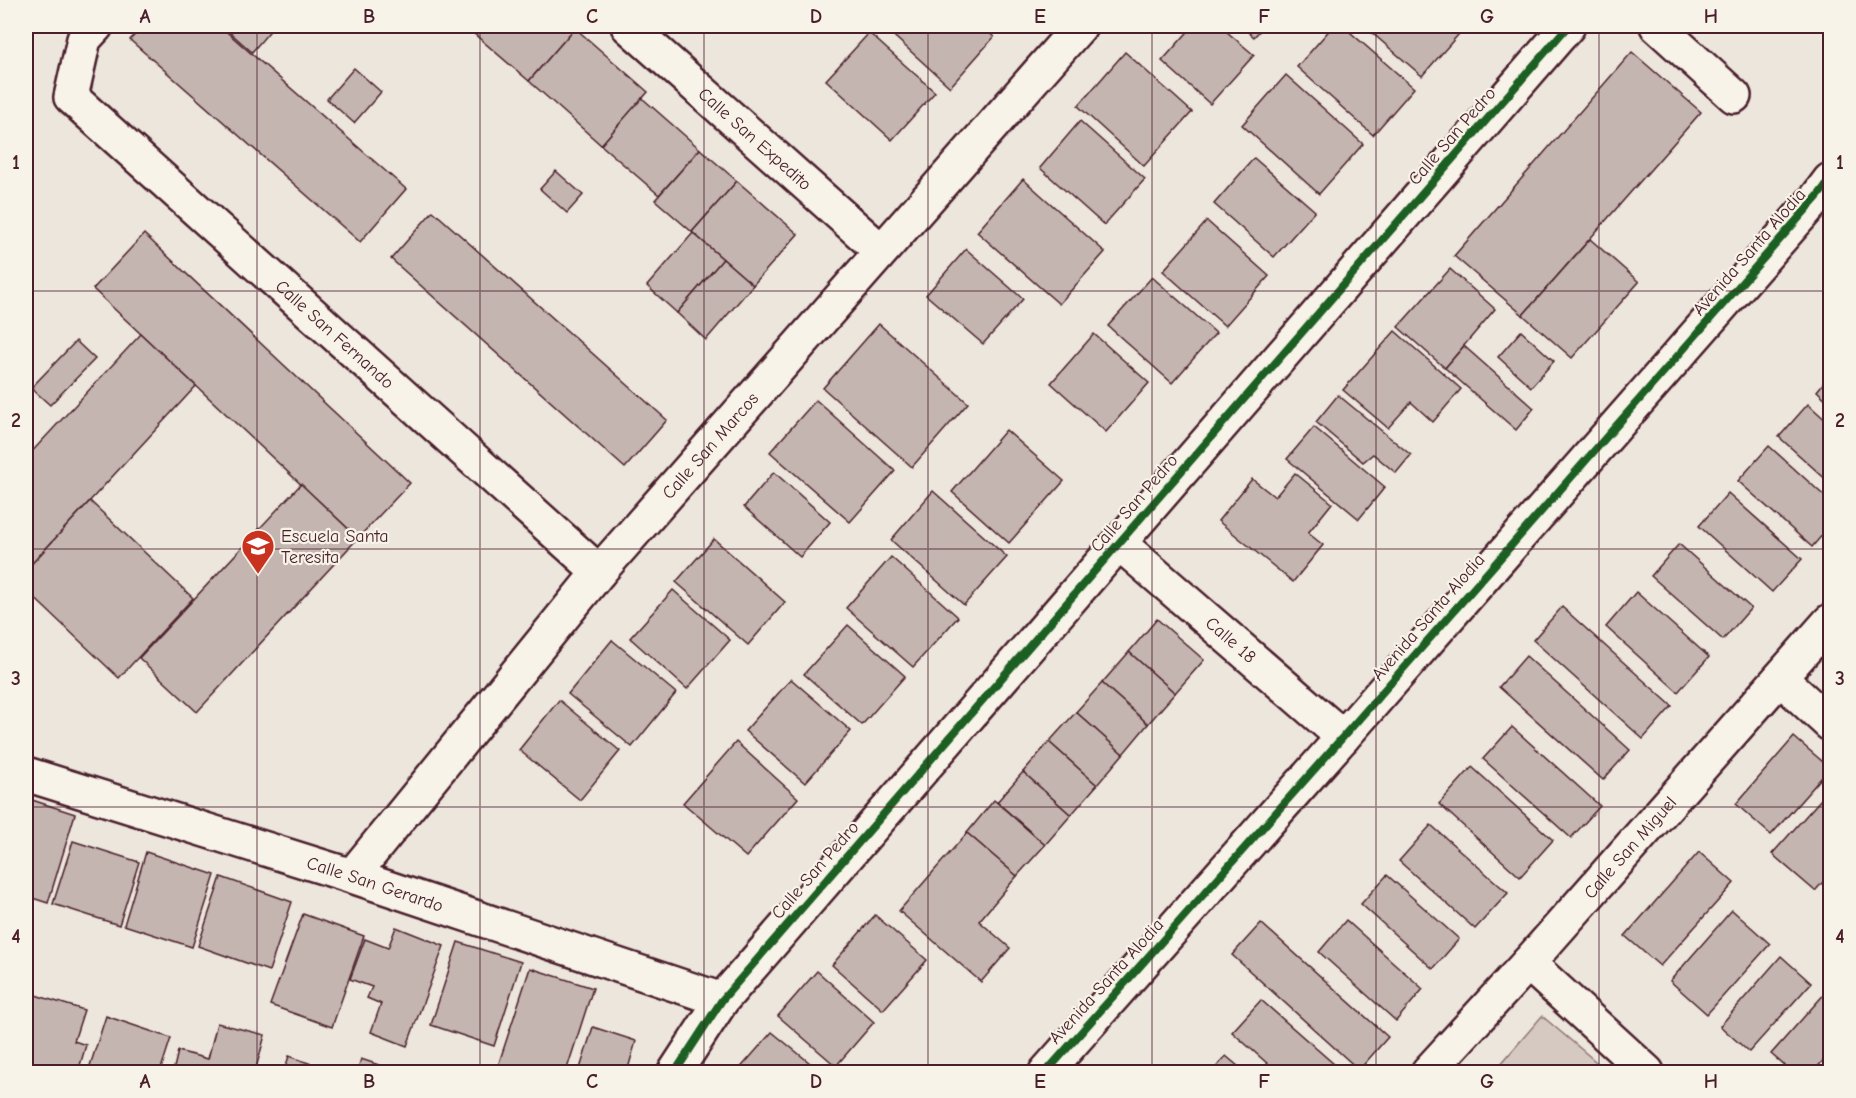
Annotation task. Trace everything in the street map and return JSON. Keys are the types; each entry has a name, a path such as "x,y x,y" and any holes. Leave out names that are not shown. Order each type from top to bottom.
{"street":[{"name":"Calle San Fernando","path":"96,26 84,39 71,97 599,572"},
{"name":"Calle San Expedito","path":"628,26 881,251"},
{"name":"Calle San Marcos","path":"352,876 599,572 1080,26"},
{"name":"Calle San Pedro","path":"675,1072 722,1000 1568,26"},
{"path":"1657,26 1734,96"},
{"name":"Avenida Santa Alodia","path":"1046,1072 1826,194"},
{"name":"Calle 18","path":"1119,543 1343,737"},
{"name":"Calle San Miguel","path":"1428,1072 1528,963 1830,621"},
{"path":"1780,678 1830,724"},
{"name":"Calle San Gerardo","path":"26,774 352,876 722,1000"},
{"path":"1528,963 1647,1072"}],"shaded area":[{"path":"1542,1016 1608,1072 1494,1072"}],"building":[{"path":"143,26 220,26 406,189 360,242 130,40"},
{"path":"228,26 274,26 252,52 225,28"},
{"path":"465,26 573,26 575,28 529,81"},
{"path":"887,26 981,26 994,37 950,87 885,28"},
{"path":"1193,26 1220,26 1254,55 1210,104 1162,61"},
{"path":"1241,26 1264,26 1254,37"},
{"path":"1333,26 1343,26 1414,88 1373,135 1297,67"},
{"path":"1364,26 1463,26 1465,27 1422,76"},
{"path":"575,28 648,92 601,145 529,81"},
{"path":"869,33 935,92 892,140 826,80"},
{"path":"1125,52 1192,112 1144,166 1078,106"},
{"path":"1632,52 1701,112 1523,315 1454,256"},
{"path":"354,68 381,92 354,123 327,99"},
{"path":"1286,75 1363,144 1319,194 1242,125"},
{"path":"642,98 700,149 659,195 601,145"},
{"path":"1080,121 1145,179 1104,225 1040,168"},
{"path":"700,149 737,181 692,232 655,200"},
{"path":"1254,158 1315,211 1274,257 1214,204"},
{"path":"556,171 583,195 567,213 540,189"},
{"path":"1023,179 1105,252 1059,304 977,232"},
{"path":"737,181 798,234 753,285 692,232"},
{"path":"433,211 667,420 625,468 391,259"},
{"path":"1207,221 1269,276 1225,326 1163,271"},
{"path":"693,233 723,259 677,313 647,286"},
{"path":"144,234 410,483 358,538 93,289"},
{"path":"1590,239 1639,282 1572,358 1523,315"},
{"path":"966,249 1023,299 983,344 926,295"},
{"path":"723,259 753,285 706,340 677,313"},
{"path":"1450,269 1495,309 1445,368 1398,327"},
{"path":"1152,277 1216,333 1172,383 1108,326"},
{"path":"879,324 968,403 912,467 823,388"},
{"path":"1395,331 1461,389 1433,422 1411,402 1388,428 1343,390"},
{"path":"1521,331 1554,361 1531,387 1498,357"},
{"path":"141,334 196,386 26,570 26,458"},
{"path":"1094,334 1149,383 1106,432 1051,383"},
{"path":"76,341 95,359 50,405 31,388"},
{"path":"1464,346 1534,408 1516,430 1445,368"},
{"path":"1830,375 1830,403 1817,391"},
{"path":"1338,395 1411,455 1396,473 1373,454 1363,462 1316,422"},
{"path":"816,400 895,471 850,522 770,452"},
{"path":"1808,404 1830,424 1830,483 1779,437"},
{"path":"1314,427 1385,487 1359,519 1287,459"},
{"path":"1006,430 1064,481 1009,543 952,492"},
{"path":"1769,446 1830,501 1830,526 1812,547 1738,481"},
{"path":"774,472 830,522 800,557 744,507"},
{"path":"1295,473 1332,503 1308,533 1323,545 1293,582 1218,521 1252,479 1275,497"},
{"path":"301,484 358,538 197,712 139,658"},
{"path":"933,491 1007,557 964,605 891,540"},
{"path":"1728,493 1802,559 1772,592 1699,526"},
{"path":"90,501 193,598 119,678 26,590 26,570"},
{"path":"714,539 785,602 748,645 676,582"},
{"path":"1679,544 1751,608 1723,640 1651,576"},
{"path":"891,557 958,617 913,667 846,608"},
{"path":"673,590 730,640 687,689 630,638"},
{"path":"1636,592 1709,657 1678,692 1606,627"},
{"path":"1562,607 1672,706 1643,739 1533,640"},
{"path":"1157,619 1204,660 1175,693 1129,652"},
{"path":"848,625 905,676 862,725 804,674"},
{"path":"612,640 676,693 632,747 568,694"},
{"path":"1129,652 1175,693 1148,724 1102,683"},
{"path":"1526,656 1630,750 1603,780 1499,687"},
{"path":"791,679 851,731 805,783 745,731"},
{"path":"1102,683 1148,724 1123,754 1076,712"},
{"path":"559,700 620,751 580,800 519,750"},
{"path":"1076,712 1123,754 1097,785 1049,742"},
{"path":"1512,727 1600,806 1571,838 1483,759"},
{"path":"1794,737 1830,768 1771,835 1736,804"},
{"path":"736,742 798,798 746,857 683,803"},
{"path":"1049,742 1097,785 1071,815 1023,772"},
{"path":"1472,767 1553,840 1520,877 1439,804"},
{"path":"1023,772 1071,815 1045,845 997,802"},
{"path":"1830,789 1830,874 1815,891 1772,854"},
{"path":"26,798 75,814 48,903 26,896"},
{"path":"994,800 1045,845 1017,876 967,833"},
{"path":"1431,825 1508,893 1475,929 1399,861"},
{"path":"967,833 1017,876 979,921 1010,948 981,982 899,911"},
{"path":"73,841 139,862 119,925 53,904"},
{"path":"146,852 215,875 192,947 124,925"},
{"path":"1699,852 1734,883 1660,966 1625,936"},
{"path":"1387,875 1459,939 1433,969 1361,904"},
{"path":"221,877 292,902 269,971 198,946"},
{"path":"1732,910 1770,944 1707,1014 1670,981"},
{"path":"303,914 364,936 332,1027 270,1005"},
{"path":"875,915 927,960 883,1010 832,965"},
{"path":"1346,920 1423,989 1396,1021 1319,952"},
{"path":"1261,923 1388,1037 1359,1070 1232,955"},
{"path":"396,927 444,946 407,1046 371,1032 381,1004 367,998 372,987 350,979 365,939 388,948"},
{"path":"458,942 521,962 494,1046 431,1025"},
{"path":"1781,956 1811,983 1749,1052 1720,1026"},
{"path":"530,968 593,988 566,1072 496,1072"},
{"path":"817,971 874,1022 836,1066 778,1016"},
{"path":"1827,991 1830,993 1830,1053 1813,1072 1792,1072 1771,1054"},
{"path":"32,994 84,1010 74,1041 86,1045 78,1072 26,1072 26,1016"},
{"path":"1261,1000 1343,1072 1277,1072 1232,1032"},
{"path":"106,1016 171,1038 160,1072 88,1072"},
{"path":"217,1023 265,1035 255,1072 173,1072 178,1051 208,1059"},
{"path":"593,1027 636,1041 627,1072 579,1072"},
{"path":"772,1032 821,1072 737,1072"},
{"path":"289,1056 317,1066 315,1072 284,1072"},
{"path":"1226,1056 1245,1072 1212,1072"},
{"path":"361,1059 394,1070 394,1072 357,1072"}],"cycle path":[{"path":"675,1072 722,1000 1568,26"},
{"path":"1046,1072 1343,737 1830,180"}],"place":[{"name":"Escuela Santa Teresita","path":"258,575"}]}
